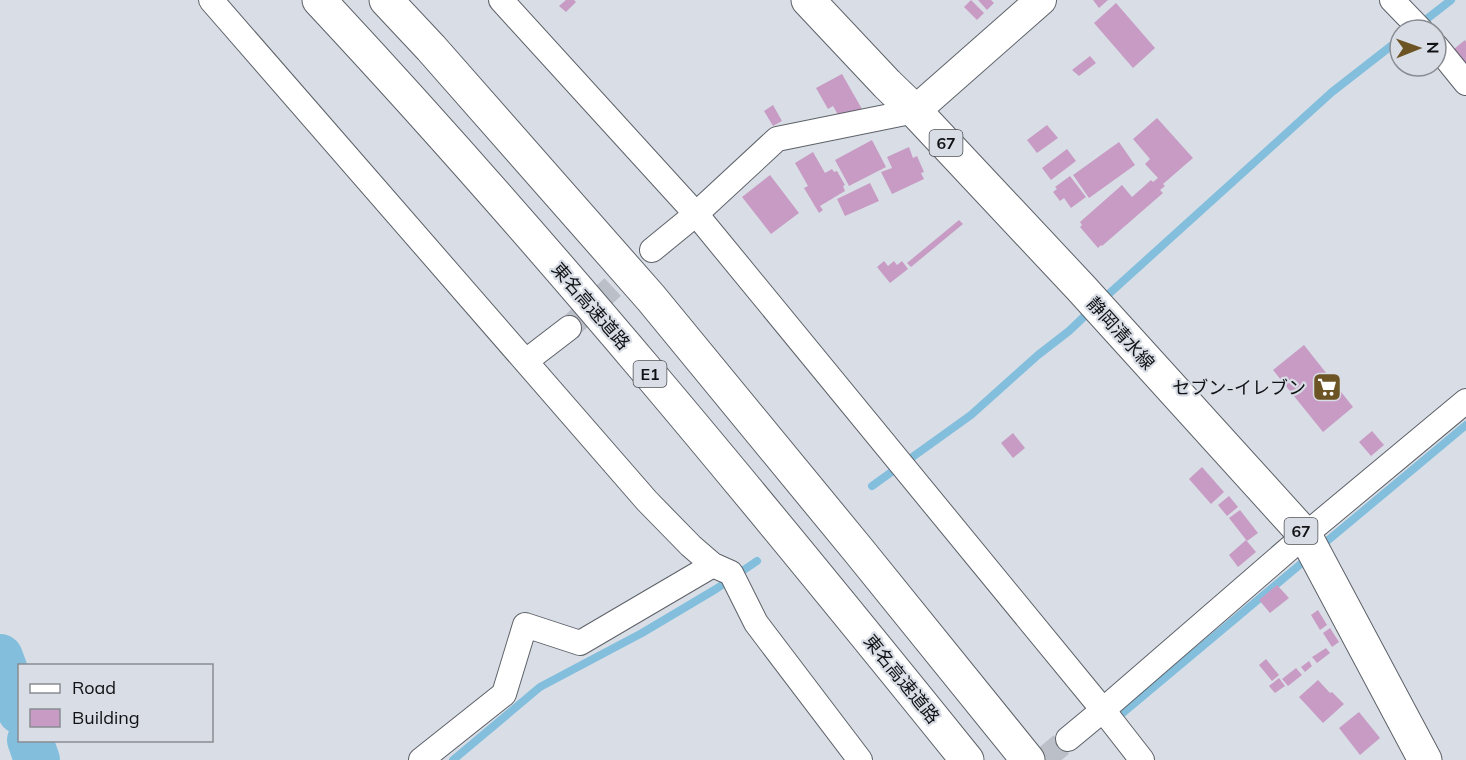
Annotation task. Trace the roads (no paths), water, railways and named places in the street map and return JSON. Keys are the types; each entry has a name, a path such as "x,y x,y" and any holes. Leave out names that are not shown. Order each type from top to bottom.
{"main road":[{"name":"東名高速道路","path":"319,0 394,80 613,330 823,581 967,760"},
{"path":"386,0 651,298 1028,760"},
{"name":"静岡清水線","path":"808,0 1081,288 1305,535 1425,760"}],"street":[{"path":"211,0 647,501 691,546 722,569 756,623 860,760"},
{"path":"501,0 696,214 1142,760"},
{"path":"652,250 696,214 777,139 915,111 1041,0"},
{"path":"1396,3 1410,18"},
{"path":"1448,61 1466,83"},
{"path":"526,361 568,328"},
{"path":"1068,739 1305,535 1466,401"},
{"path":"421,760 504,694 525,625 580,643 722,569"}],"waterway":[{"path":"1428,18 1451,0"},
{"path":"1101,301 1332,92 1388,48"},
{"path":"872,486 971,415 1090,311"},
{"path":"1320,547 1466,425"},
{"path":"1118,717 1309,557"},
{"path":"453,760 540,687 642,633 716,589 757,561"},
{"path":"0,657 18,706"},
{"path":"31,742 37,760"}],"tunnel":[{"path":"569,328 652,250"},
{"path":"1043,760 1068,739"}],"place":[{"name":"セブン-イレブン","path":"1327,387"}]}
